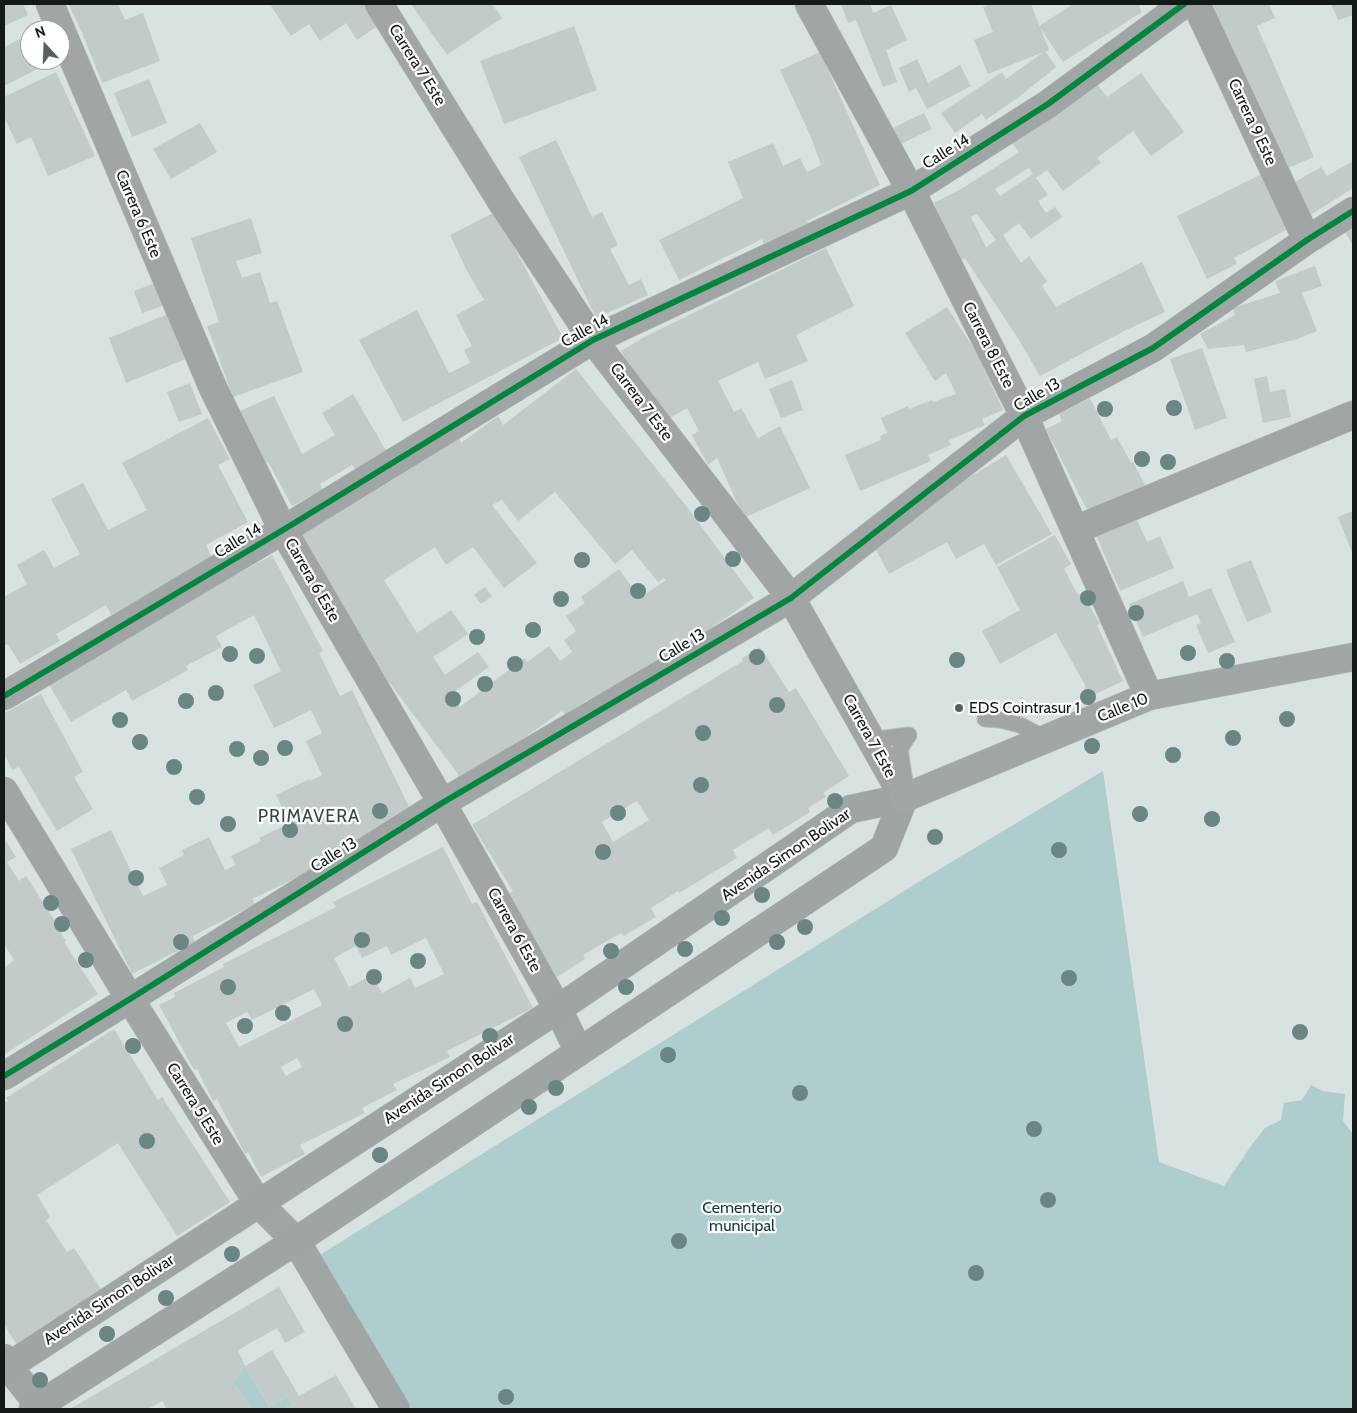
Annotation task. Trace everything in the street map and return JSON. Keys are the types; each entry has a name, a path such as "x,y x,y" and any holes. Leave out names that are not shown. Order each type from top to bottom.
{"main road":[{"name":"Calle 10","path":"905,798 1149,696 1353,657"},
{"name":"Avenida Simon Bolivar","path":"5,1364 258,1203 558,1008 852,809 905,798"},
{"path":"38,1408 296,1241 884,848 905,798"}],"street":[{"name":"Carrera 6 Este","path":"50,4 213,388 283,530 442,803 558,1008 579,1052"},
{"name":"Carrera 7 Este","path":"379,4 504,204 593,340 791,598 905,798"},
{"name":"Carrera 8 Este","path":"809,4 910,191 1024,416 1149,696"},
{"name":"Calle 14","path":"4,696 283,530 593,340 910,191 1048,104 1184,4"},
{"name":"Carrera 9 Este","path":"1196,4 1307,240"},
{"name":"Calle 13","path":"4,1076 442,803 791,598 1024,416 1153,348 1307,240 1353,211"},
{"path":"1074,530 1353,415"},
{"name":"Carrera 5 Este","path":"4,791 130,999 258,1203 296,1241 396,1409"},
{"path":"5,1364 38,1408"}],"lane":[{"path":"985,719 1000,720 1020,726 1047,739"},
{"path":"871,740 909,735 900,749 905,798"}],"green space":[{"name":"Cementerio municipal","path":"1103,771 1159,1162 1224,1186 1265,1128 1281,1120 1284,1103 1302,1100 1311,1085 1323,1091 1345,1094 1343,1121 1353,1134 1353,1409 412,1409 315,1258 925,878"},
{"path":"245,1366 269,1407 287,1397 292,1405 285,1409 251,1409 233,1382"}],"building":[{"path":"4,4 23,4 28,15 4,26"},
{"path":"118,4 125,20 143,13 160,61 102,83 69,5"},
{"path":"275,4 365,4 379,25 357,40 346,23 320,41 309,24 291,36 271,6"},
{"path":"411,4 492,4 502,18 447,55"},
{"path":"841,4 870,4 873,13 891,5 907,40 886,50 897,82 883,87 856,20 848,23"},
{"path":"991,4 1031,4 1049,50 988,74 974,40 993,32 983,7"},
{"path":"1073,4 1138,4 1142,12 1063,62 1039,26"},
{"path":"1212,4 1269,4 1275,18 1257,26 1314,157 1283,170"},
{"path":"1331,4 1353,4 1353,15 1338,20"},
{"path":"574,26 597,90 504,124 480,61"},
{"path":"20,39 20,70 35,70 4,86 4,47"},
{"path":"1045,51 1056,67 1019,97 986,120 982,114 955,133 941,113 1002,72 1006,79"},
{"path":"820,52 880,185 807,221 810,228 765,248 762,239 679,280 659,240 743,198 728,162 773,143 783,166 800,158 807,172 821,165 811,137 780,70"},
{"path":"917,59 928,83 960,65 971,86 927,109 916,88 909,92 899,68"},
{"path":"56,72 95,156 48,176 31,137 17,144 4,117 4,97"},
{"path":"1141,73 1184,132 1151,156 1133,131 1097,158 1101,163 1063,191 1047,170 1036,178 1048,195 1038,201 1046,213 1055,207 1062,217 1031,239 1019,223 1003,235 1021,263 1029,256 1047,281 1042,286 1056,307 1142,262 1165,312 1124,331 1040,376 1019,340 965,258 960,260 941,222 934,203 963,188 1019,152 1012,143 1097,84 1107,97","holes":["1029,168 1033,174 1000,196 995,189","977,214 996,240 986,247 971,217"]},
{"path":"149,79 167,123 132,137 114,93"},
{"path":"924,113 932,129 901,144 893,128"},
{"path":"200,123 217,152 171,179 153,149"},
{"path":"556,140 592,217 602,212 618,245 610,249 629,285 641,279 648,295 596,318 519,157"},
{"path":"1353,161 1353,188 1309,216 1290,185 1321,167 1327,176"},
{"path":"1266,172 1293,226 1234,258 1237,264 1207,279 1177,216"},
{"path":"495,212 563,338 403,422 359,340 417,310 449,373 470,363 464,350 472,346 456,315 484,300 467,271 450,235"},
{"path":"251,218 262,253 236,261 242,278 260,272 270,303 277,301 303,372 233,397 207,326 219,322 191,238"},
{"path":"1353,227 1353,246 1345,232"},
{"path":"826,248 854,306 796,335 808,361 765,379 758,362 718,381 734,412 741,408 758,438 780,426 810,488 744,518 717,458 708,465 692,435 699,431 687,408 663,422 621,351 646,336"},
{"path":"1315,266 1322,286 1302,293 1317,331 1297,339 1246,352 1244,345 1208,349 1200,334 1235,315 1233,308 1280,293 1275,281"},
{"path":"160,281 168,304 142,313 134,291"},
{"path":"947,307 977,354 1003,410 982,419 985,425 949,440 951,445 928,455 931,461 860,491 845,455 881,440 880,436 887,433 881,418 908,406 909,409 932,400 933,402 956,394 946,373 935,381 905,333"},
{"path":"168,314 186,359 126,383 109,338"},
{"path":"1202,348 1227,418 1195,430 1170,359"},
{"path":"576,369 687,507 754,598 683,648 678,651 676,648 642,672 641,670 591,706 587,700 566,715 562,711 463,781 386,678 340,608 297,537 391,481 459,436 461,443 498,416 503,425","holes":["555,492 615,564 632,550 658,582 664,578 666,580 640,598 619,569 581,597 585,603 566,616 576,631 564,640 572,652 560,661 549,646 527,662 524,658 460,707 451,694 489,667 478,652 445,675 433,657 468,634 451,610 417,633 384,580 435,547 446,565 473,547 504,588 537,563 492,505 502,500 518,521"]},
{"path":"1267,376 1270,392 1285,389 1291,417 1263,423 1254,379"},
{"path":"792,380 803,410 781,418 769,389"},
{"path":"190,383 202,414 179,422 167,392"},
{"path":"353,394 388,454 357,472 352,465 320,484 322,490 292,506 268,462 263,463 240,411 274,396 302,454 335,435 322,413"},
{"path":"1090,398 1111,440 1117,437 1146,487 1090,516 1046,429 1062,421 1059,414"},
{"path":"208,418 230,459 218,465 248,522 206,545 213,560 111,615 106,605 56,634 60,641 20,664 8,644 4,646 4,597 27,584 17,565 44,550 54,568 80,554 51,499 83,483 108,530 147,510 122,463"},
{"path":"1006,455 1052,534 996,565 984,544 956,559 947,542 889,574 871,541 926,504"},
{"path":"1353,511 1353,555 1338,517"},
{"path":"1135,516 1147,542 1160,536 1174,568 1120,591 1095,533"},
{"path":"1055,535 1071,564 1064,569 1078,595 1082,593 1100,624 1097,625 1123,681 1087,698 1085,685 1056,633 1000,664 982,631 1020,610 997,567"},
{"path":"272,555 323,651 319,653 340,696 352,690 413,815 310,865 313,870 252,899 255,904 193,936 195,942 132,974 71,849 111,830 143,896 167,885 159,868 184,855 182,850 209,837 225,870 236,865 231,856 261,841 259,838 290,823 276,795 309,779 310,781 322,775 306,741 322,733 311,710 274,728 253,685 281,671 254,615 216,636 222,647 186,666 188,670 132,701 126,690 71,722 49,685 195,597"},
{"path":"1251,560 1272,612 1247,622 1226,570"},
{"path":"1183,581 1189,597 1211,588 1235,642 1208,653 1196,625 1201,623 1197,614 1143,637 1129,604"},
{"path":"485,587 492,596 481,604 474,595"},
{"path":"760,647 789,692 796,688 849,776 823,793 826,797 808,808 810,812 773,835 769,828 733,850 737,858 651,908 656,917 624,936 621,933 583,955 585,959 557,977 507,895 513,891 472,825 743,661 741,659","holes":["637,801 649,820 613,842 602,822"]},
{"path":"41,694 83,772 74,777 93,809 57,831 19,767 12,770 4,753 4,713"},
{"path":"6,841 16,857 7,862 19,881 26,876 57,924 66,941 64,942 98,994 5,1054 4,968 14,960 4,944 4,842"},
{"path":"443,847 472,904 477,902 533,1008 447,1051 450,1057 393,1084 397,1090 362,1108 365,1113 300,1145 305,1154 261,1177 248,1152 245,1154 217,1099 213,1101 197,1069 194,1070 159,1005 175,997 174,993 224,967 223,964 336,907 333,902","holes":["426,938 444,974 415,988 410,978 382,993 372,975 349,987 334,958 356,946 362,958 387,946 391,955","314,989 322,1005 239,1047 226,1023 247,1012 252,1020","297,1058 302,1067 286,1076 281,1067"]},
{"path":"114,1029 158,1100 162,1097 230,1202 177,1236 118,1143 37,1195 50,1217 46,1220 67,1252 74,1248 102,1291 18,1347 4,1324 4,1103 8,1101 6,1098"},
{"path":"279,1287 305,1332 285,1343 277,1328 238,1350 245,1366 233,1382 251,1409 167,1409 162,1401 148,1409 70,1409"},
{"path":"272,1350 299,1396 336,1375 356,1409 285,1409 292,1405 287,1397 269,1407 245,1366"}],"cycle path":[{"path":"4,696 283,530 593,340 911,191 1048,104 1184,4"},
{"path":"4,1076 442,803 791,598 1024,416 1153,348 1307,240 1353,211"}],"place":[{"name":"EDS Cointrasur 1","path":"959,708"}],"district":[{"name":"PRIMAVERA","path":"309,817"}]}
